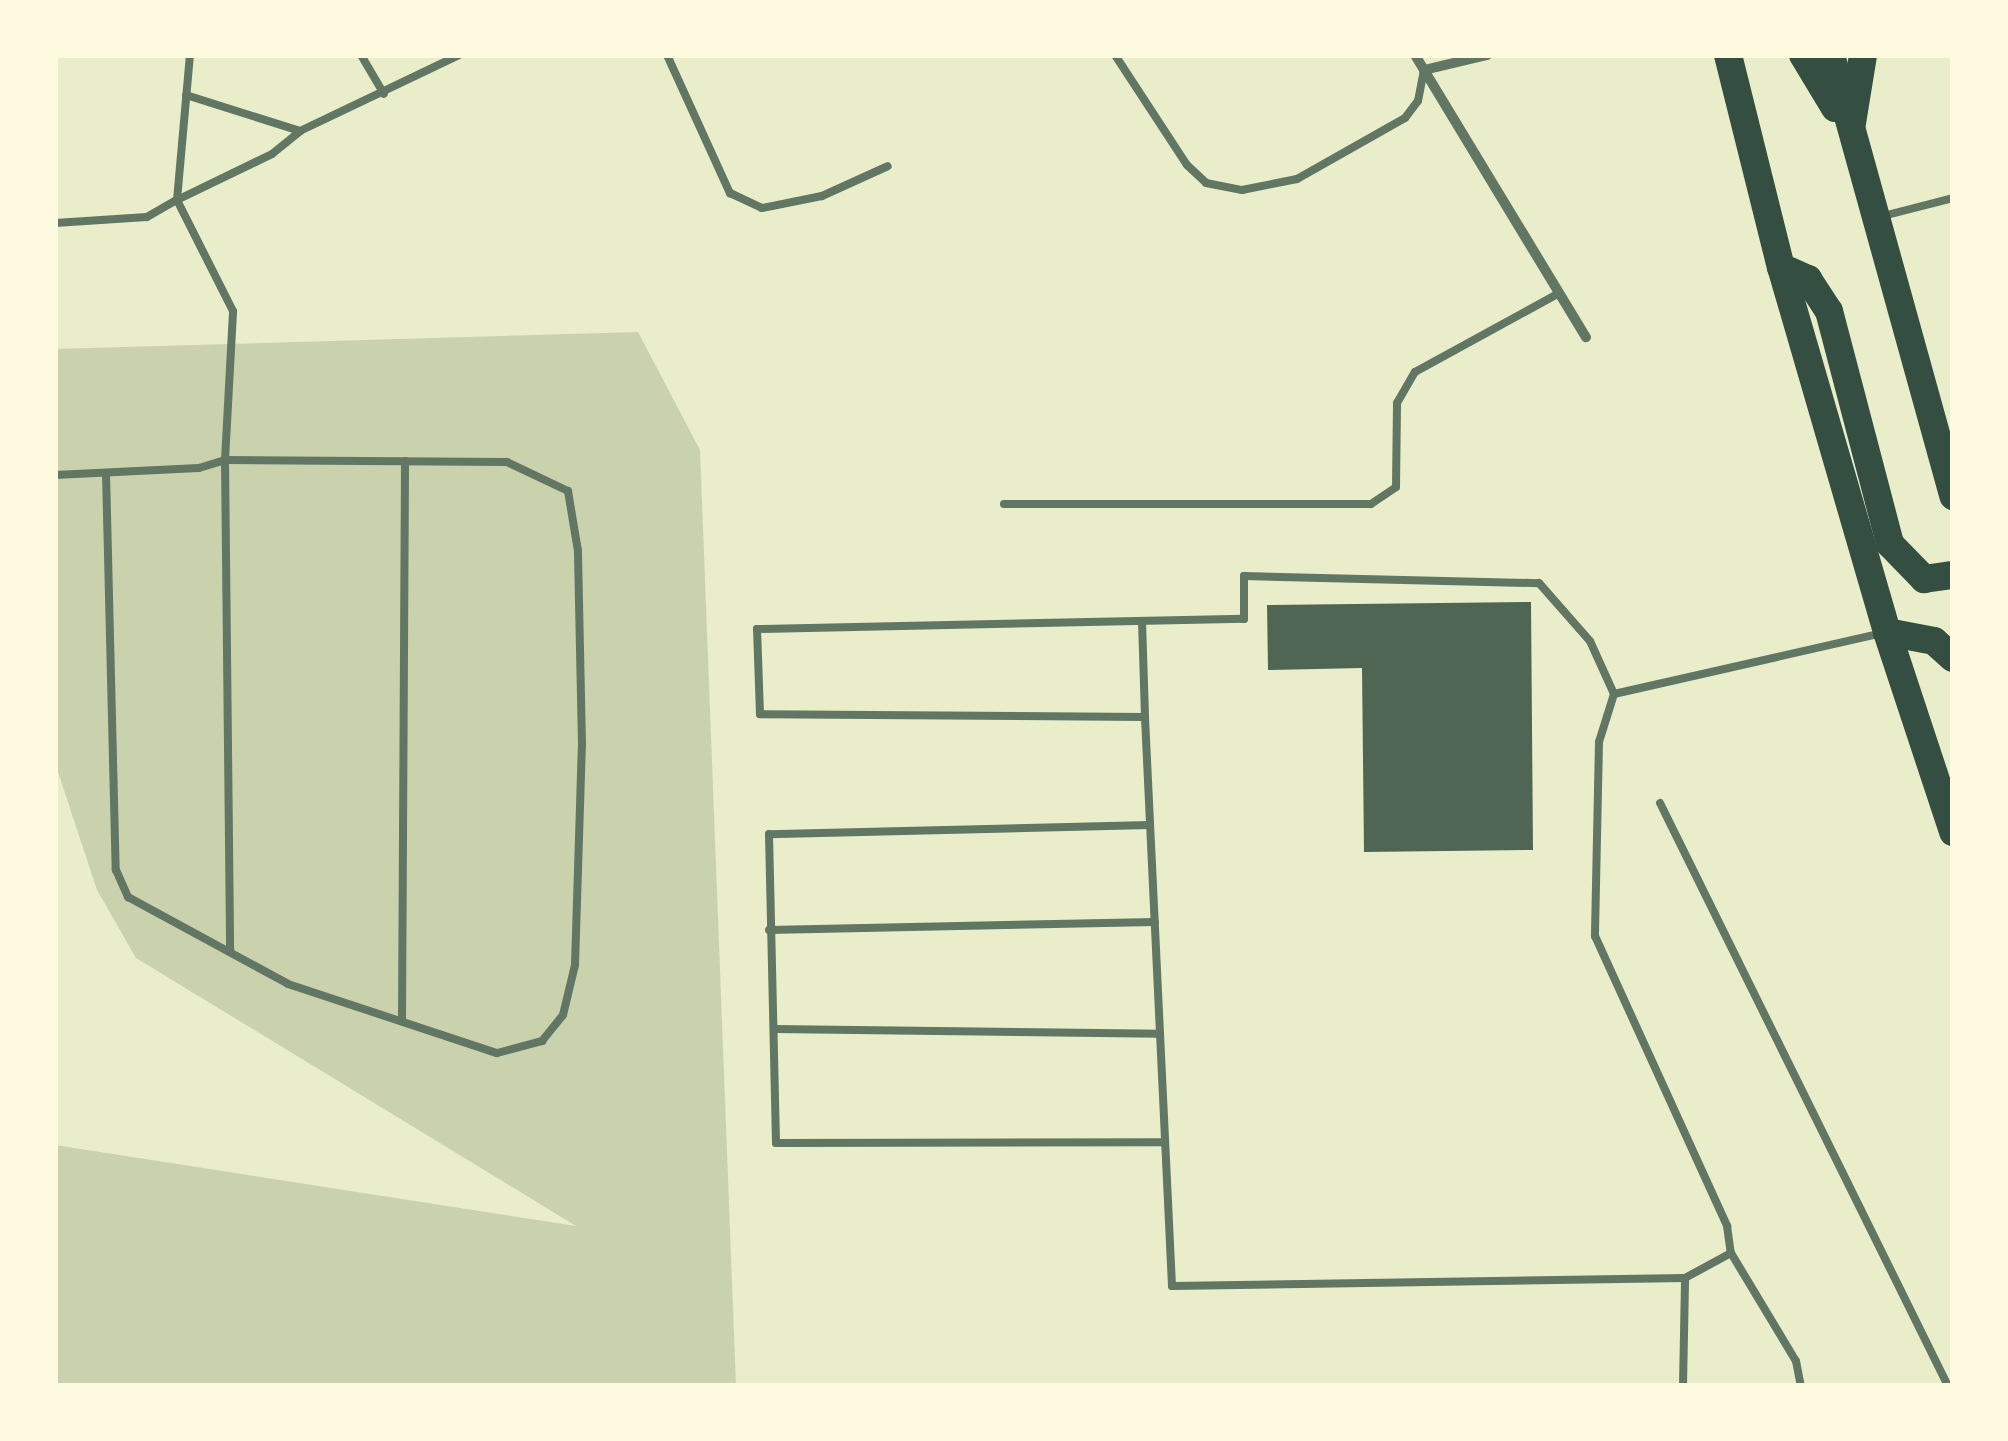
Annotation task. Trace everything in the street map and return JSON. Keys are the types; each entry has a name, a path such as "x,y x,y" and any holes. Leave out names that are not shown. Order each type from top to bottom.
{"highway":[{"path":"1728,55 1781,267 1887,632 1953,832"},
{"path":"1803,55 1851,135"},
{"path":"1831,55 1953,496"},
{"path":"1851,135 1863,55"},
{"path":"1781,267 1808,279 1828,311 1890,544 1924,579 1953,575"},
{"path":"1887,632 1934,641 1953,658"}],"street":[{"path":"1415,55 1586,336"},
{"path":"1424,70 1487,55"}],"lane":[{"path":"190,55 177,200 233,311 224,460 230,952"},
{"path":"361,55 384,94"},
{"path":"55,223 147,217 272,154 300,131 459,55"},
{"path":"667,55 730,193 762,208 822,196 888,166"},
{"path":"1115,55 1186,165 1206,183 1242,190 1297,179 1405,118 1418,101 1424,70"},
{"path":"186,95 300,131"},
{"path":"1874,218 1953,198"},
{"path":"1004,504 1371,504 1396,487 1397,403 1416,372 1558,293"},
{"path":"55,475 106,472 199,468 224,460 508,462 568,491 578,551 582,745 576,964 563,1015 542,1042 497,1052 288,984 128,897 116,870 106,472"},
{"path":"402,1021 404,462"},
{"path":"1145,716 760,714 757,628 1244,619 1244,576 1540,583 1590,642 1614,694 1599,742 1594,936 1727,1226 1731,1253 1796,1361 1801,1386"},
{"path":"1142,621 1172,1286 1684,1278 1731,1253"},
{"path":"1614,694 1887,632"},
{"path":"1660,803 1948,1386"},
{"path":"1150,825 769,834 776,1143 1165,1142"},
{"path":"769,930 1155,922"},
{"path":"774,1029 1160,1034"},
{"path":"1683,1386 1684,1278"}],"green space":[{"path":"638,332 700,450 736,1386 55,1386 55,1145 576,1226 136,958 97,890 55,763 55,349"}],"building":[{"path":"1531,602 1533,850 1364,852 1362,668 1268,670 1267,605"}]}
